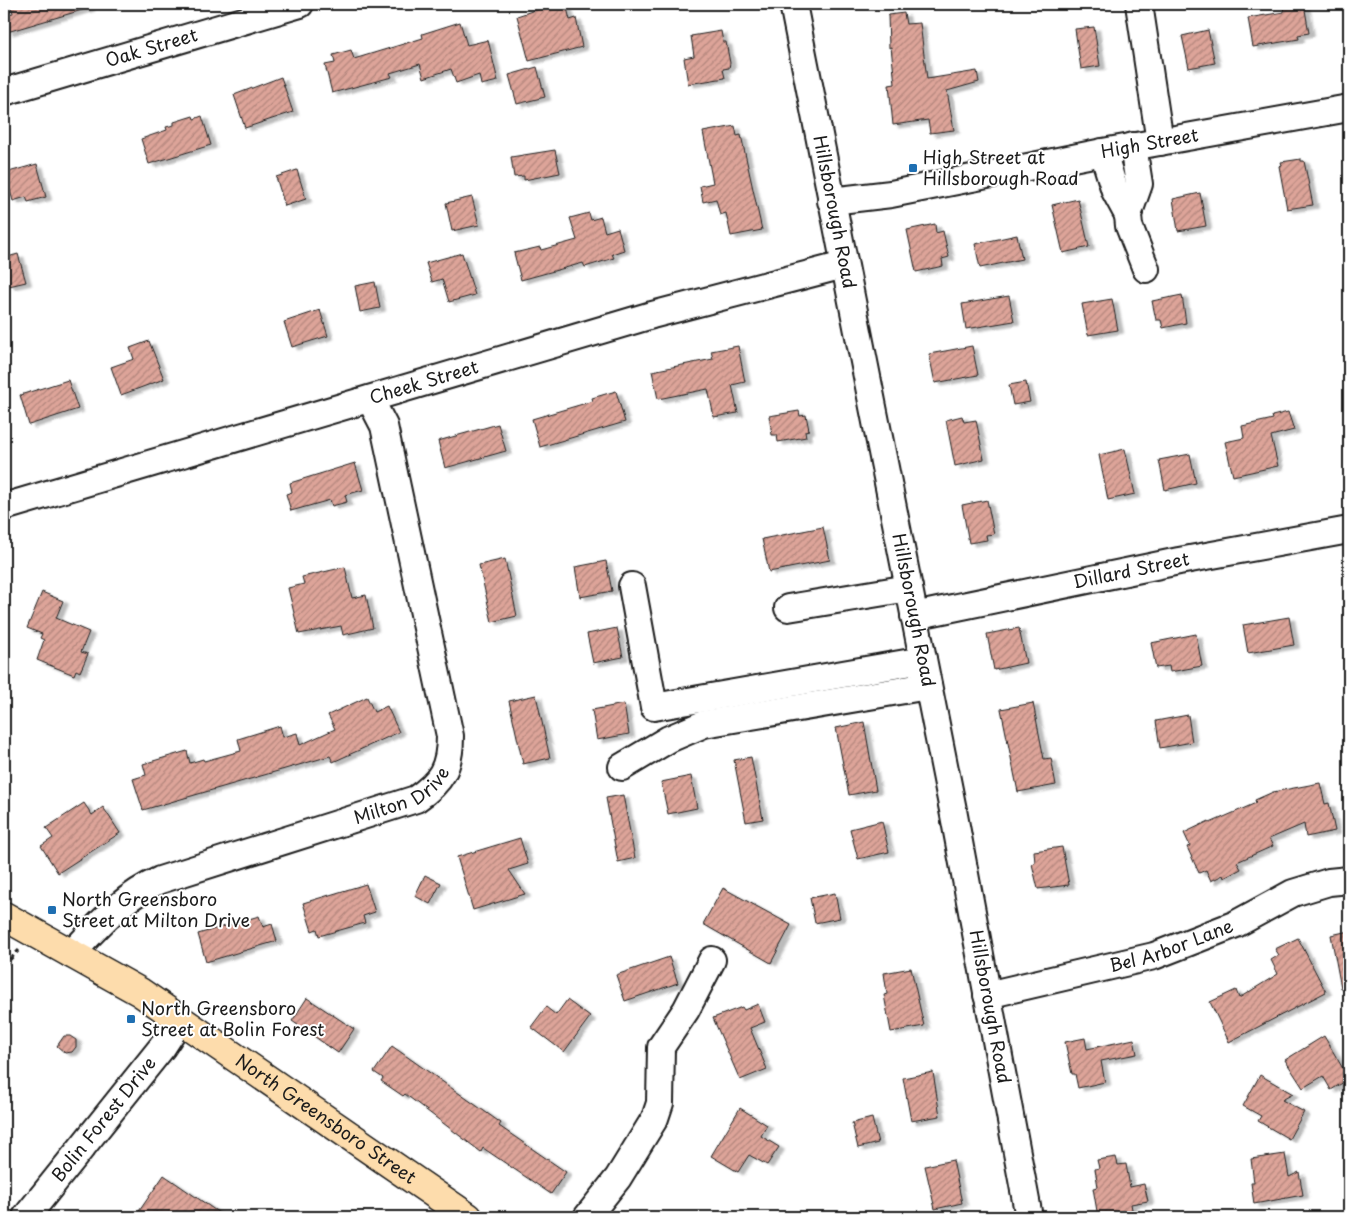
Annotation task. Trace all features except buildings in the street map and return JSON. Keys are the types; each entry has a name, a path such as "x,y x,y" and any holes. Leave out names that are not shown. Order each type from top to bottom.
{"main road":[{"name":"North Greensboro Street","path":"4,916 140,992 468,1217"}],"street":[{"name":"Oak Street","path":"4,92 300,4"},
{"name":"Hillsborough Road","path":"794,4 831,201 923,660 1029,1217"},
{"path":"1139,4 1160,142"},
{"name":"High Street","path":"831,201 891,194 1133,146 1349,108"},
{"path":"1128,215 1139,184 1133,146"},
{"path":"1103,152 1115,192 1128,215 1129,226 1146,269"},
{"name":"Cheek Street","path":"4,507 652,315 844,265"},
{"name":"Milton Drive","path":"71,954 117,906 137,890 160,880 416,799 433,787 443,773 450,753 450,736 384,426 370,399"},
{"name":"Dillard Street","path":"914,616 1179,561 1349,530"},
{"path":"632,586 654,707 923,660"},
{"path":"788,608 909,588"},
{"path":"622,767 669,739 704,724 928,686"},
{"name":"Bel Arbor Lane","path":"987,995 1154,956 1236,924 1293,892 1329,882 1349,880"},
{"path":"587,1217 618,1178 655,1118 660,1103 661,1047 686,1010 712,960"},
{"name":"Bolin Forest Drive","path":"26,1217 163,1046 180,1020"}],"place":[{"name":"High Street at Hillsborough Road","path":"913,168"},
{"name":"North Greensboro Street at Milton Drive","path":"52,910"},
{"name":"North Greensboro Street at Bolin Forest","path":"131,1019"}]}
